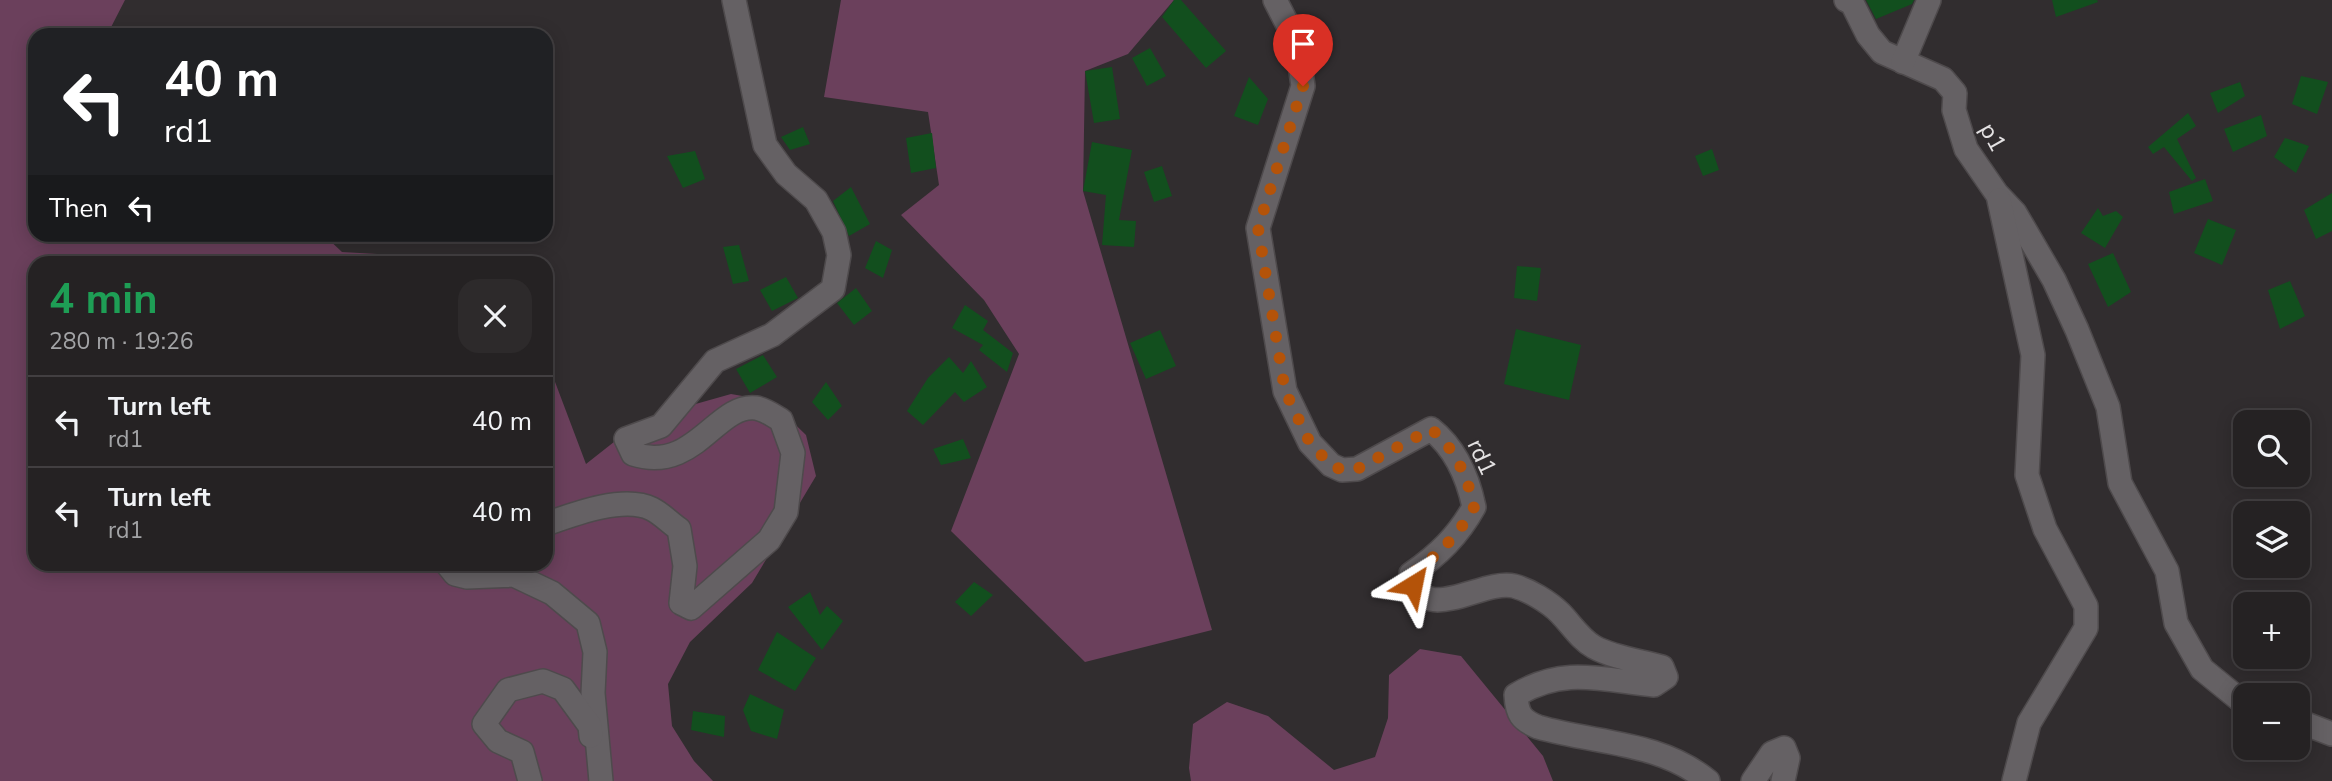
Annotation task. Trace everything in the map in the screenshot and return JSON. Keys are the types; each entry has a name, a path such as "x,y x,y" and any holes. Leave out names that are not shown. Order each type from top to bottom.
{"street":[{"path":"553,522 588,509 627,504 651,508 679,529 685,566 681,603 691,608 769,540 786,512 793,453 781,420 758,408 738,409 686,450 648,459 633,454 626,439 661,426 715,361 772,335 833,289 839,255 834,232 816,200 786,174 765,145 734,0"},
{"name":"rd1","path":"1275,0 1297,43 1303,86 1258,228 1285,391 1310,443 1331,465 1342,470 1357,469 1431,429 1445,440 1469,485 1474,507 1461,531 1436,557 1411,574 1413,585 1422,596 1435,601 1511,585 1536,595 1559,612 1572,629 1593,647 1662,667 1666,677 1654,685 1601,677 1553,678 1516,695 1517,712 1525,722 1557,733 1659,752 1690,766 1708,781"},
{"name":"p1","path":"1846,0 1852,3 1868,35 1882,52 1943,79 1955,93 1954,110 1963,141 1997,194 2015,213 2036,248 2077,330 2108,407 2120,483 2167,571 2176,623 2188,650 2202,669 2233,694"},
{"path":"1903,62 1929,0"},
{"path":"1997,194 2034,355 2028,475 2045,529 2086,606 2088,618 2086,628 2029,723 2014,781"},
{"path":"453,571 467,577 514,575 552,593 588,623 595,653 593,693 601,781"},
{"path":"530,781 522,752 498,741 484,724 509,690 543,681 563,689 590,726 593,781"},
{"path":"2310,726 2332,734"},
{"path":"1753,781 1772,753 1784,748 1787,758 1783,781"}],"shaded area":[{"path":"0,0 125,0 111,28 28,28 28,242 331,242 342,252 413,256 28,256 28,571 553,571 553,377 586,464 619,438 692,405 731,394 771,401 806,435 816,476 752,583 690,642 668,684 672,726 694,761 713,781 0,781"},
{"path":"841,0 1174,0 1128,54 1085,71 1083,191 1212,630 1085,662 951,531 1019,354 984,300 901,215 939,185 928,112 824,97"},
{"path":"1420,649 1461,656 1543,756 1553,781 1191,781 1189,768 1193,724 1227,702 1268,716 1334,770 1375,757 1388,718 1389,675"}],"building":[{"path":"1174,0 1181,0 1226,51 1206,68 1162,17"},
{"path":"1866,0 1914,0 1912,4 1876,19"},
{"path":"2052,0 2097,0 2098,2 2056,17"},
{"path":"1150,48 1166,76 1147,86 1132,58"},
{"path":"1112,67 1120,119 1094,123 1085,71"},
{"path":"2301,76 2328,82 2317,114 2292,104"},
{"path":"1249,77 1268,99 1258,125 1234,116"},
{"path":"2240,82 2245,96 2218,113 2210,93"},
{"path":"2188,113 2196,126 2177,139 2196,178 2192,181 2164,147 2153,154 2148,147"},
{"path":"2261,115 2267,136 2233,152 2224,129"},
{"path":"803,127 810,144 790,150 781,137"},
{"path":"932,133 936,168 911,173 906,138"},
{"path":"2285,138 2309,146 2296,173 2274,157"},
{"path":"1092,142 1132,150 1119,220 1136,221 1134,247 1102,245 1106,195 1083,191"},
{"path":"1712,149 1719,170 1703,176 1695,156"},
{"path":"695,151 705,179 683,188 667,156"},
{"path":"1162,166 1172,196 1154,202 1144,172"},
{"path":"2205,179 2213,201 2174,214 2169,192"},
{"path":"851,187 870,224 849,236 833,201"},
{"path":"2332,193 2332,231 2316,239 2304,210"},
{"path":"2098,208 2103,216 2116,211 2123,217 2105,248 2081,233"},
{"path":"2208,219 2236,230 2222,265 2194,253"},
{"path":"876,241 892,250 883,278 865,268"},
{"path":"739,245 749,281 733,284 723,247"},
{"path":"2113,253 2131,292 2108,307 2088,264"},
{"path":"1517,266 1541,268 1537,301 1514,298"},
{"path":"786,277 798,298 772,311 760,290"},
{"path":"2290,281 2305,316 2280,329 2268,290"},
{"path":"856,288 872,311 854,325 837,303"},
{"path":"965,305 988,321 983,330 1013,353 1007,372 979,350 983,345 952,328"},
{"path":"1516,329 1581,345 1569,400 1504,384"},
{"path":"1160,330 1176,366 1146,379 1130,343"},
{"path":"763,355 777,377 750,393 736,369"},
{"path":"949,357 963,373 971,361 987,387 964,402 955,392 923,425 907,411 928,378"},
{"path":"826,382 842,406 828,420 812,402"},
{"path":"963,439 971,458 941,465 933,449"},
{"path":"974,582 993,595 971,616 955,602"},
{"path":"810,592 820,615 827,606 843,621 822,650 788,607"},
{"path":"777,632 816,658 795,691 758,670"},
{"path":"750,694 784,710 777,739 751,731 743,710"},
{"path":"693,711 725,716 724,737 691,730"}],"route":[{"path":"1303,86 1258,228 1285,391 1310,443 1331,465 1342,470 1357,469 1431,429 1445,440 1469,485 1474,507 1461,531 1436,557 1411,574 1413,585"}]}
